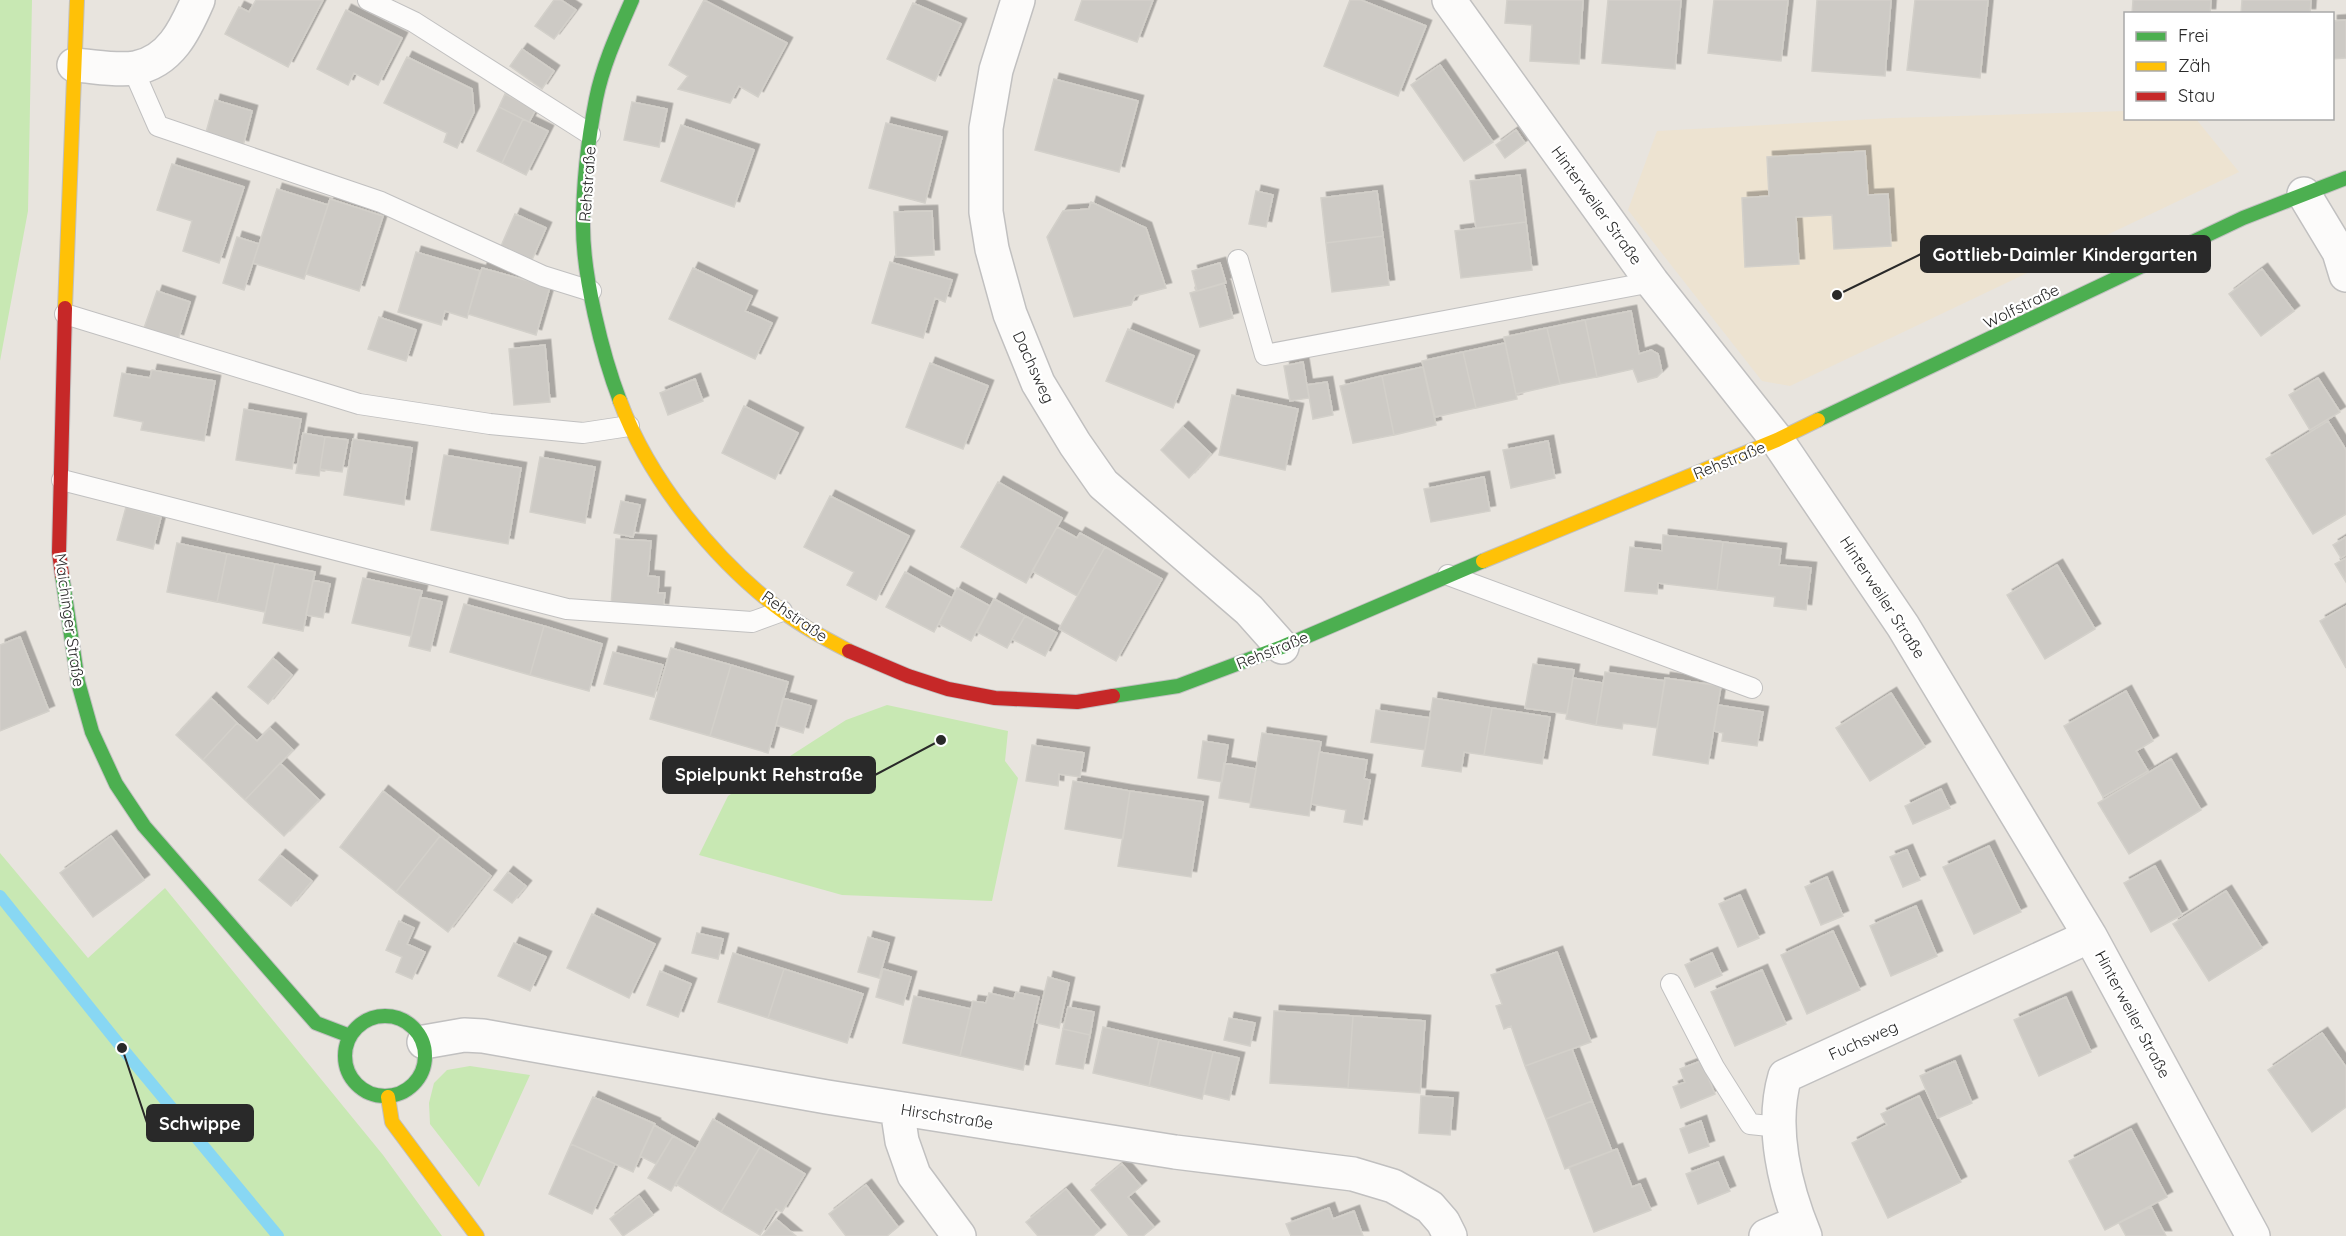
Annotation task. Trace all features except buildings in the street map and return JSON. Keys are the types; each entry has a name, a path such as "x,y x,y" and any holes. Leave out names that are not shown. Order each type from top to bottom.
{"street":[{"name":"Maichinger Straße","path":"77,0 59,552 78,682 92,732 116,784 144,826 316,1023 350,1036"},
{"path":"74,65 133,69 151,64 171,50 198,0"},
{"name":"Rehstraße","path":"632,0 608,56 596,98 584,185 584,229 591,291 612,380 629,426 664,484 702,536 742,576 782,611 819,635 859,656 908,676 948,689 995,698 1077,702 1178,687 1281,647 1448,575 1777,440"},
{"name":"Dachsweg","path":"1018,0 996,70 986,128 986,212 992,249 1010,314 1038,383 1075,444 1103,483 1249,610 1281,647"},
{"name":"Hinterweiler Straße","path":"1449,0 1652,282 1777,440 1903,626 2090,936 2253,1236"},
{"name":"Wolfstraße","path":"1777,440 2244,218 2346,178"},
{"path":"2304,194 2339,252 2346,275"},
{"name":"Fuchsweg","path":"1802,1229 1786,1177 1779,1127 1779,1096 1785,1076 2090,936"},
{"path":"389,1016 407,1022 424,1042 426,1057 423,1071 415,1084 402,1093 388,1097 373,1095 360,1089 350,1078 345,1064 345,1049 358,1025 369,1018 389,1016"},
{"name":"Hirschstraße","path":"424,1042 464,1035 483,1036 897,1108 1164,1150 1353,1174 1393,1186 1430,1207 1443,1222 1450,1236"},
{"path":"388,1097 392,1122 477,1236"},
{"path":"897,1108 902,1141 914,1175 959,1236"},
{"path":"1766,1236 1802,1229"}],"lane":[{"path":"369,0 414,22 590,134"},
{"path":"133,69 158,126 381,202 543,276 591,291"},
{"path":"1238,260 1265,355 1652,282"},
{"path":"65,314 359,404 490,424 583,433 629,426"},
{"path":"63,480 567,609 752,622 782,611"},
{"path":"1448,575 1752,688"},
{"path":"1671,984 1714,1067 1750,1124 1779,1127"}],"shaded area":[{"path":"2124,111 2124,120 2197,120 2239,172 1790,386 1762,381 1628,210 1657,131 1892,118"}],"green space":[{"path":"0,0 32,0 28,211 0,361"},
{"path":"887,705 1008,731 1005,761 1018,778 992,901 842,895 699,855 728,796 846,720"},
{"path":"0,853 88,958 165,888 383,1155 442,1236 0,1236"},
{"path":"470,1066 530,1075 479,1187 430,1124 429,1103 434,1083 447,1070"}],"waterway":[{"path":"0,896 278,1236"}],"traffic: fast":[{"path":"620,401 600,338 590,291 584,246 583,210 588,146 599,86 611,48 632,0"},
{"path":"1818,420 2243,218 2346,178"},
{"path":"1113,696 1178,686 1282,647 1483,561"},
{"path":"62,575 78,682 92,732 116,784 144,826 316,1023 350,1036"},
{"path":"377,1016 393,1016 414,1027 425,1048 425,1056 425,1064 414,1085 393,1096 377,1096 363,1090 351,1078 345,1064 345,1048 351,1034 363,1022 377,1016"}],"traffic: slow":[{"path":"65,308 77,0"},
{"path":"620,401 648,460 666,489 709,543 732,568 782,611 806,628 849,651"},
{"path":"1483,561 1777,440 1818,420"},
{"path":"388,1097 392,1122 477,1236"}],"traffic: jam":[{"path":"62,575 59,552 65,308"},
{"path":"849,651 908,676 948,689 995,698 1077,702 1113,696"}],"place":[{"name":"Gottlieb-Daimler Kindergarten","path":"1837,295"},
{"name":"Spielpunkt Rehstraße","path":"941,740"},
{"name":"Schwippe","path":"122,1048"}]}
